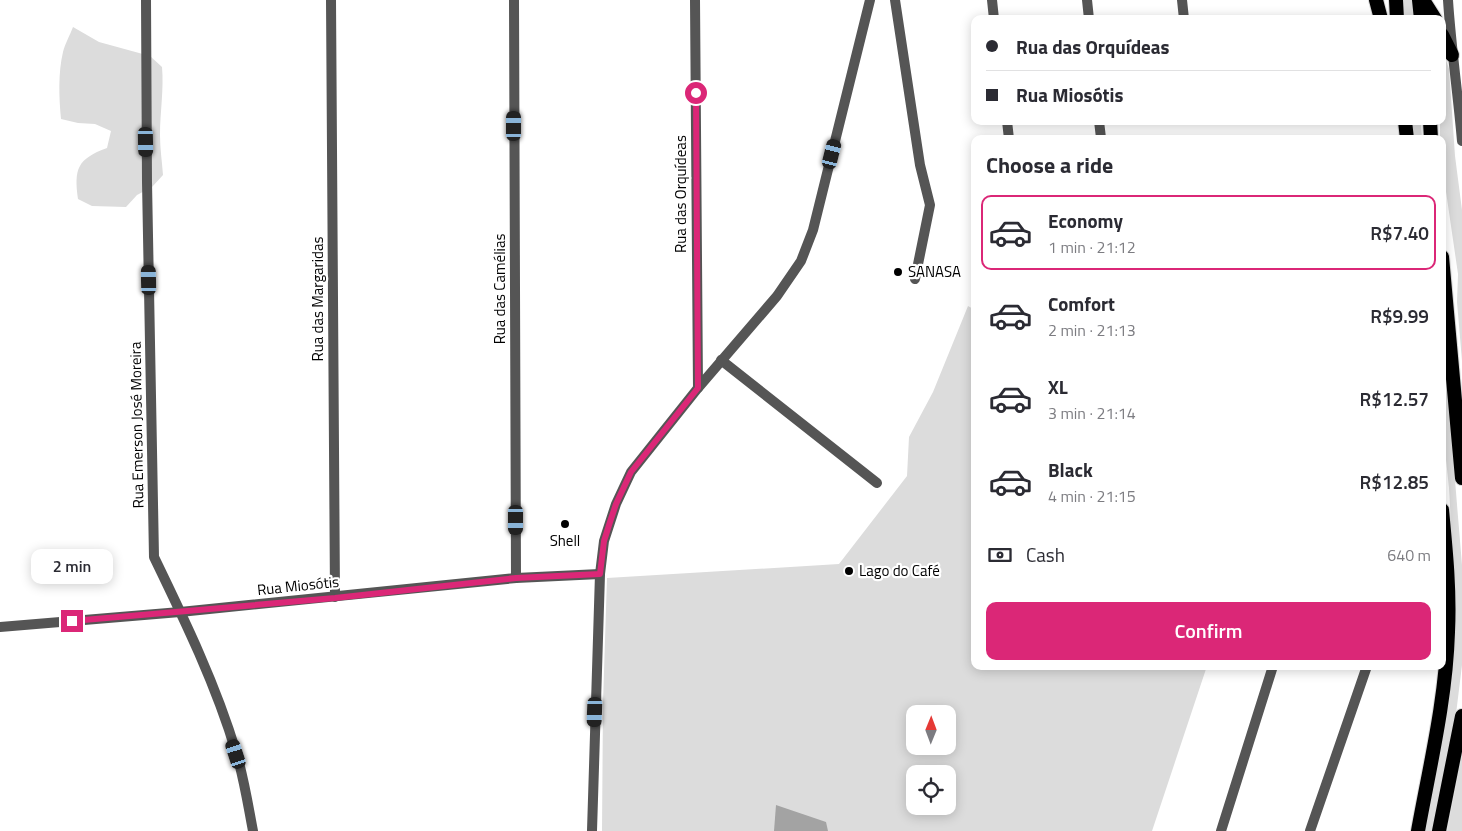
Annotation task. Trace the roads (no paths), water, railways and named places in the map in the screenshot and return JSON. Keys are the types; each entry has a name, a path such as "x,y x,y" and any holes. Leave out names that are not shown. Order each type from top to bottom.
{"highway":[{"path":"1376,0 1380,15"},
{"path":"1396,0 1397,15"},
{"path":"1421,0 1421,15"},
{"path":"1421,0 1432,15"},
{"path":"1446,43 1452,55"},
{"path":"1446,301 1462,478"},
{"path":"1446,553 1448,575 1446,656"},
{"path":"1418,831 1442,703 1445,670"},
{"path":"1439,831 1462,716"},
{"path":"1454,755 1462,738"}],"street":[{"name":"Rua Emerson José Moreira","path":"146,0 147,191 154,557 220,704 236,754 253,831"},
{"name":"Rua das Margaridas","path":"332,0 335,598"},
{"name":"Rua das Camélias","path":"514,0 516,578"},
{"name":"Rua das Orquídeas","path":"695,0 698,388"},
{"path":"592,831 600,574 604,541 616,504 631,472 721,360 777,296 801,260 813,230 870,0"},
{"path":"896,0 918,156 930,205 915,280"},
{"path":"992,0 994,15"},
{"path":"1088,0 1089,15"},
{"path":"1182,0 1184,15"},
{"path":"1448,0 1452,55 1459,85 1462,142"},
{"path":"721,360 878,483"},
{"name":"Rua Miosótis","path":"0,627 335,598 516,578 600,574"},
{"path":"1221,831 1272,670"},
{"path":"1310,831 1366,670"}],"place":[{"name":"SANASA","path":"898,272"},
{"name":"Shell","path":"565,524"},
{"name":"Lago do Café","path":"849,571"}]}
